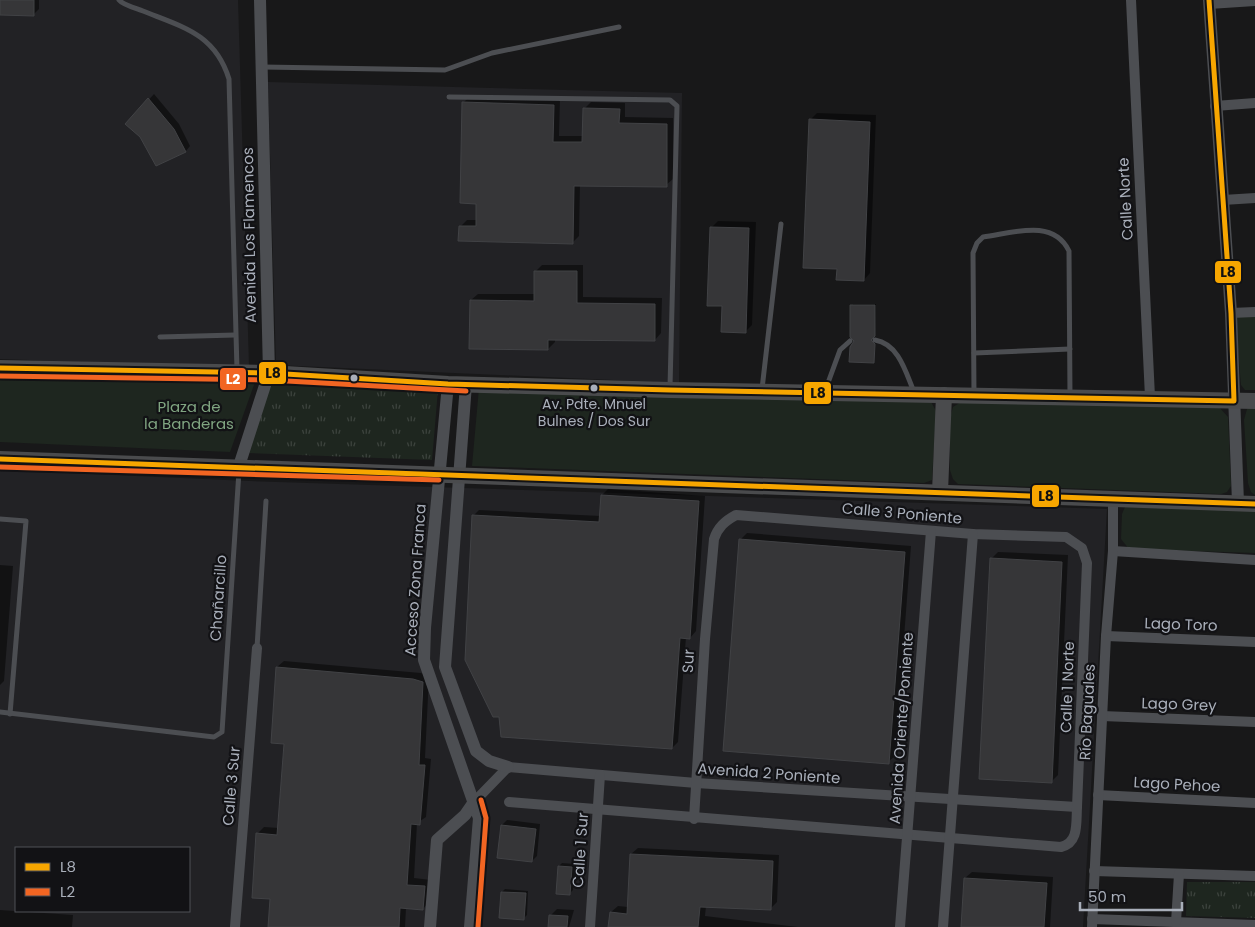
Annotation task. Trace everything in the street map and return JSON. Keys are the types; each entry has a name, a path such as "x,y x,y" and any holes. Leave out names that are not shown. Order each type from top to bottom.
{"main road":[{"path":"0,368 269,373 448,384 670,390 1255,401"},
{"path":"940,492 944,395"},
{"path":"0,459 439,473 1255,504"}],"street":[{"name":"Avenida Los Flamencos","path":"239,466 269,373 260,0"},
{"name":"Calle Norte","path":"1130,0 1150,398"},
{"path":"1238,503 1231,313 1209,2 1255,1"},
{"path":"1215,106 1255,103"},
{"path":"1223,200 1255,198"},
{"path":"1231,313 1255,312"},
{"name":"Acceso Zona Franca","path":"448,384 424,660 479,818 470,927"},
{"path":"430,927 438,840 465,814 508,766 489,761 476,751 445,667 466,384"},
{"name":"Río Baguales","path":"1092,923 1106,636 1113,551 1112,499"},
{"name":"Calle 3 Poniente","path":"736,514 973,534 1066,537"},
{"name":"Sur","path":"694,819 705,639 714,539 721,525 736,514"},
{"name":"Avenida Oriente/Poniente","path":"900,927 931,530"},
{"path":"943,927 973,534"},
{"name":"Calle 1 Norte","path":"950,838 1060,847 1069,845 1074,838 1088,563 1082,548 1066,537"},
{"path":"1113,551 1255,560"},
{"name":"Lago Toro","path":"1106,636 1255,642"},
{"name":"Calle 3 Sur","path":"235,927 257,648"},
{"name":"Lago Grey","path":"1102,716 1255,722"},
{"name":"Avenida 2 Poniente","path":"508,766 696,783 1077,807"},
{"name":"Calle 1 Sur","path":"590,927 600,775"},
{"name":"Lago Pehoe","path":"1098,796 1255,803"},
{"path":"509,802 694,819 950,838"},
{"path":"1094,871 1255,876"},
{"path":"1176,922 1179,874"},
{"path":"1092,923 1176,922 1255,925"}],"lane":[{"path":"119,0 192,30 209,43 224,62 229,79 237,372"},
{"path":"262,67 445,70 492,52 619,27"},
{"path":"449,97 670,100 677,106 670,390"},
{"path":"762,392 781,224"},
{"path":"974,396 973,253 976,243 983,237 1043,230 1055,233 1064,240 1069,251 1070,397"},
{"path":"160,337 235,336"},
{"path":"875,340 884,343 897,353 916,395"},
{"path":"824,393 840,350 850,341"},
{"path":"974,353 1070,349"},
{"name":"Chañarcillo","path":"10,714 214,737 222,732 239,466"},
{"path":"257,648 266,501"},
{"path":"0,519 26,521 10,714 0,712"}],"shaded area":[{"path":"0,0 238,0 249,366 229,367 0,359"},
{"path":"268,82 682,93 679,383 276,365"},
{"path":"0,470 249,481 1107,509 1083,927 0,927"}],"green space":[{"path":"1255,315 1255,390 1245,390 1241,385 1235,316"},
{"name":"Plaza de la Banderas","path":"0,374 255,382 230,452 0,442"},
{"path":"270,385 438,389 432,460 249,453"},
{"path":"479,388 930,400 936,411 932,480 924,483 472,466"},
{"path":"961,402 1219,407 1228,417 1231,486 1227,492 1221,494 958,484 953,479 950,470 950,418 953,407"},
{"path":"1255,407 1255,495 1251,492 1248,483 1244,420 1247,409"},
{"path":"1125,507 1255,509 1255,553 1129,549 1121,539 1122,514"},
{"path":"1187,882 1255,882 1255,918 1186,916"}],"building":[{"path":"0,0 34,0 34,16 0,15"},
{"path":"148,98 174,129 186,152 156,166 140,137 125,124"},
{"path":"462,102 554,105 553,142 582,142 583,108 620,109 619,123 667,124 667,187 574,186 573,244 458,241 459,226 476,226 476,204 460,203"},
{"path":"809,119 870,122 864,281 836,280 837,269 803,268"},
{"path":"710,227 749,228 746,333 721,332 722,306 707,306"},
{"path":"534,271 577,271 577,303 655,304 655,341 548,340 548,350 469,349 470,300 534,301"},
{"path":"850,305 875,305 875,336 871,340 875,344 874,363 849,362 850,347 854,341 850,337"},
{"path":"601,495 699,501 690,639 680,638 672,749 501,737 499,717 493,717 465,660 472,515 599,522"},
{"path":"739,539 905,552 889,764 723,751"},
{"path":"990,558 1062,562 1052,783 979,779"},
{"path":"276,667 413,679 423,682 419,765 425,765 420,825 411,824 407,885 425,886 423,910 400,908 399,927 268,927 270,899 252,898 256,833 277,835 284,744 271,743"},
{"path":"501,825 536,829 532,862 497,858"},
{"path":"630,854 773,861 771,910 700,907 698,927 608,927 610,912 627,914"},
{"path":"558,866 572,867 570,895 556,894"},
{"path":"964,878 1047,883 1044,927 961,927"},
{"path":"501,892 526,893 524,920 499,918"},
{"path":"549,915 568,916 567,927 548,927"}],"transit line":[{"name":"L8","path":"0,368 269,373 448,384 670,390 1234,401 1231,313 1209,0"},
{"name":"L2","path":"0,376 269,380 466,391"},
{"name":"L8","path":"0,459 1255,504"},
{"name":"L2","path":"0,467 439,480"},
{"name":"L2","path":"478,927 486,818 481,800"}],"place":[{"name":"Av. Pdte. Mnuel Bulnes / Dos Sur","path":"594,388"}]}
